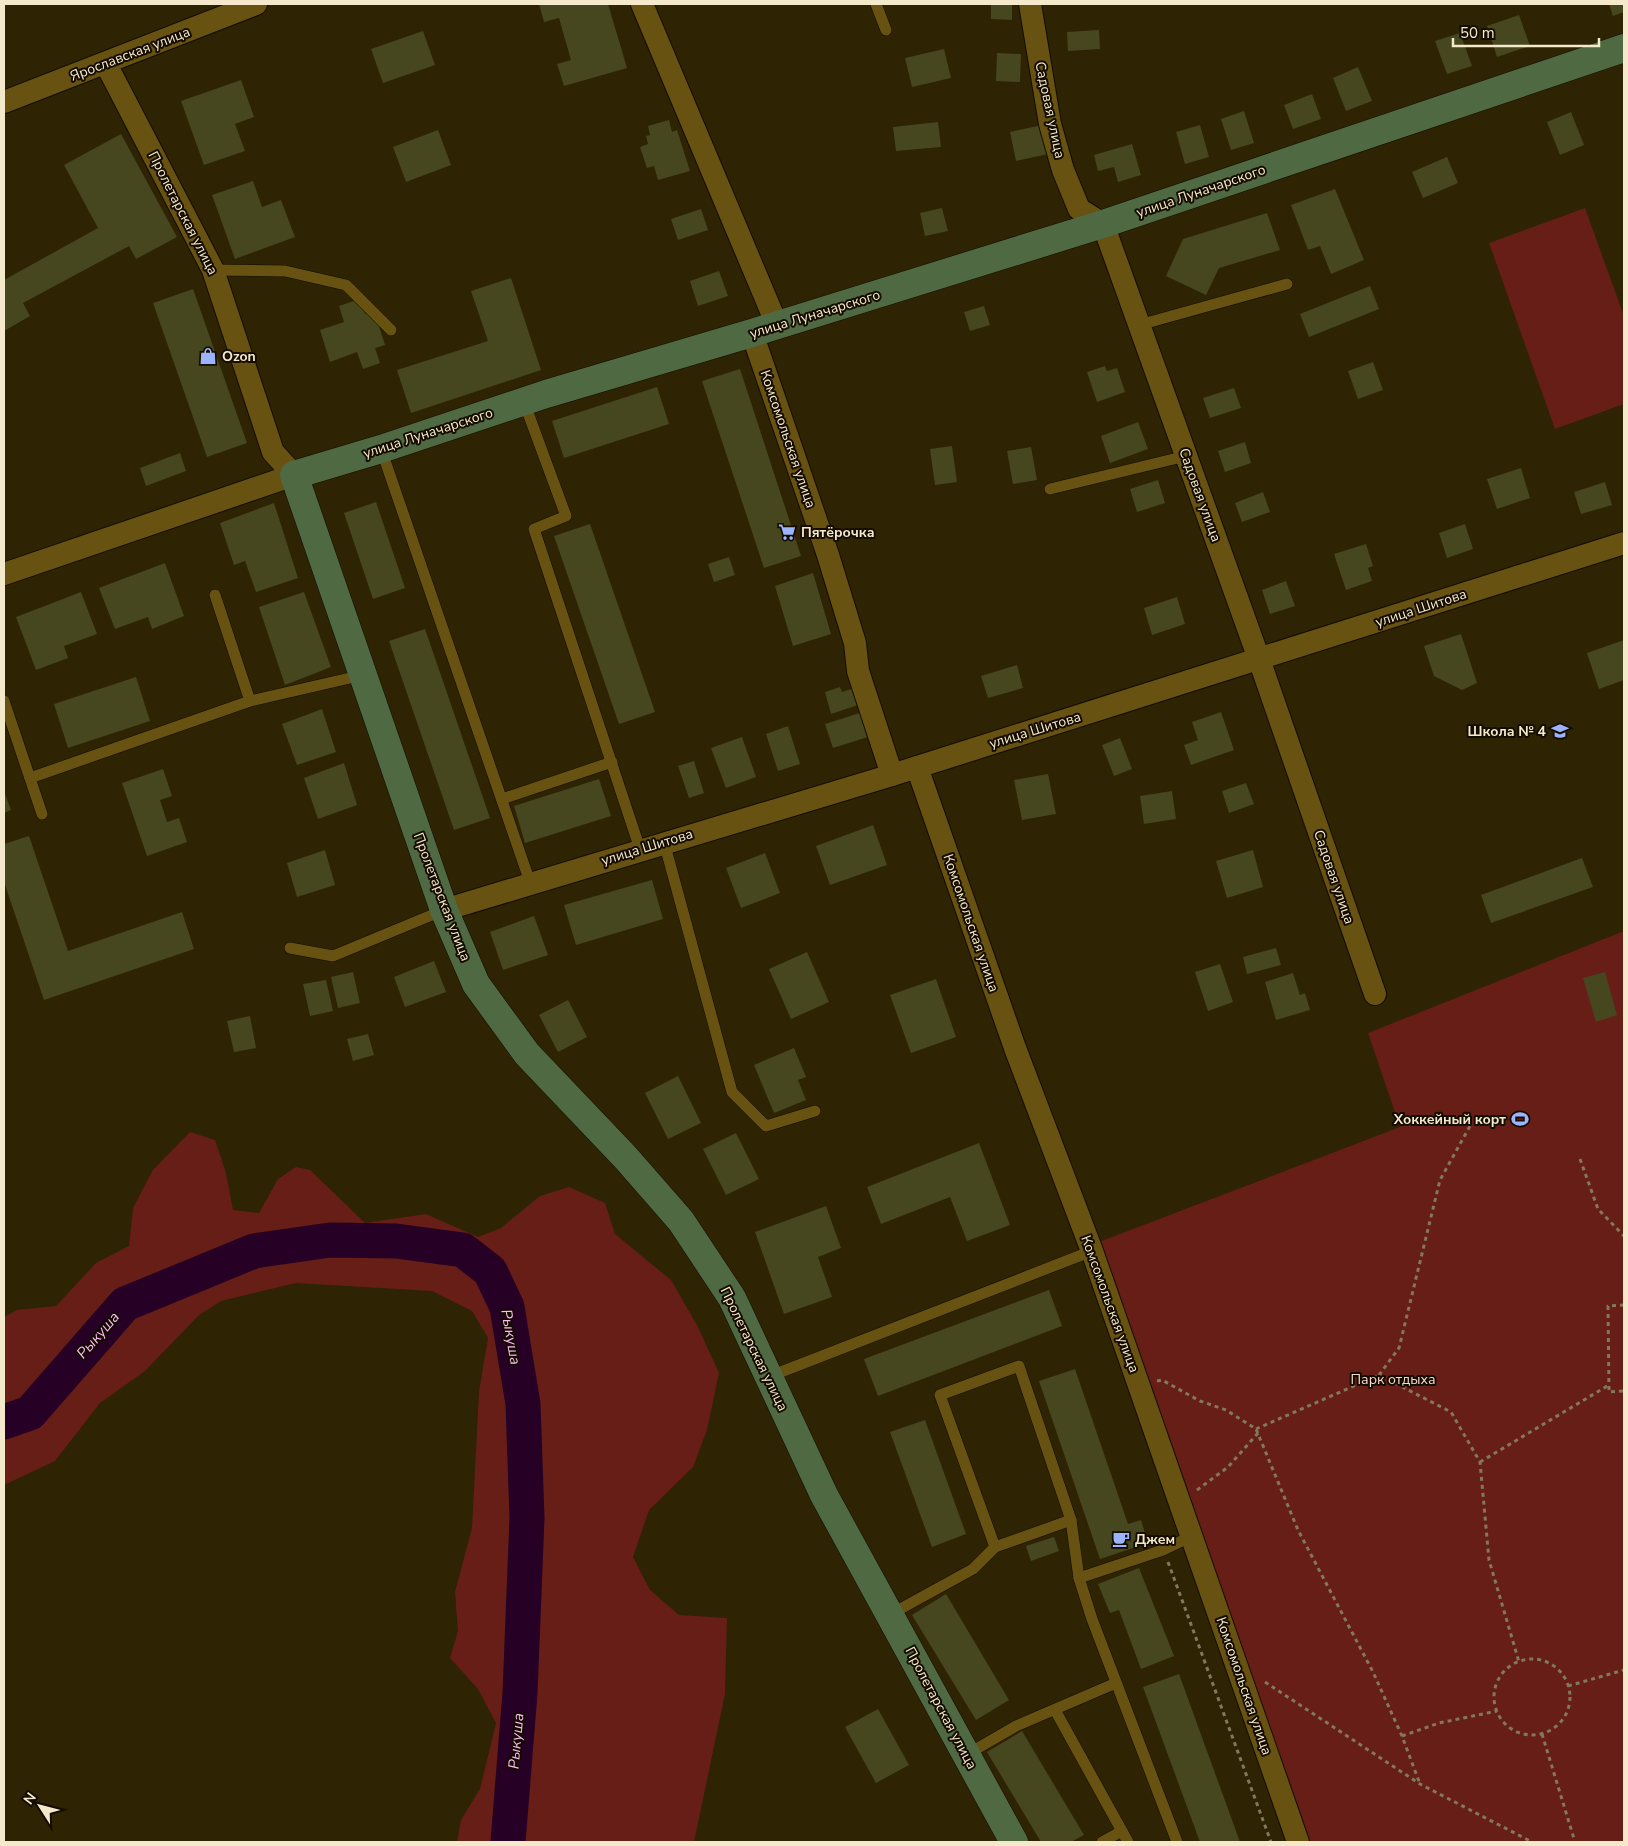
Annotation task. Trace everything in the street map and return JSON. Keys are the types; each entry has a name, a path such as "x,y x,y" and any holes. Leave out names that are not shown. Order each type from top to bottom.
{"street":[{"name":"Ярославская улица","path":"4,102 106,64 256,4"},
{"name":"Комсомольская улица","path":"642,4 765,329 828,555 855,643 858,672 892,775"},
{"name":"Садовая улица","path":"1030,4 1050,124 1063,170 1079,209 1103,224 1259,659 1375,994"},
{"name":"улица Луначарского","path":"4,574 294,475 381,449 524,402 1103,224 1624,48"},
{"name":"Пролетарская улица","path":"106,64 213,270 273,452 294,475 444,910 476,984 527,1054 626,1158 681,1221 732,1298 824,1495 1014,1842"},
{"name":"улица Шитова","path":"444,910 530,882 892,775 1624,543"},
{"name":"Комсомольская улица","path":"917,767 1015,1048 1092,1251 1140,1385 1298,1842"}],"lane":[{"path":"876,4 886,30"},
{"path":"213,270 285,271 346,285 391,330"},
{"path":"1139,325 1287,284"},
{"path":"524,402 566,516 534,529 640,849"},
{"path":"381,449 530,882"},
{"path":"1050,489 1186,456"},
{"path":"215,595 250,701"},
{"path":"30,778 250,701 363,675"},
{"path":"4,701 42,814"},
{"path":"502,799 612,762"},
{"path":"664,842 732,1092 766,1126 815,1111"},
{"path":"290,948 333,956 444,910"},
{"path":"768,1378 1092,1251"},
{"path":"995,1547 940,1395 1019,1366 1071,1520 1079,1578 1116,1683 1177,1842"},
{"path":"890,1614 973,1569 995,1547 1071,1520"},
{"path":"1079,1578 1163,1550 1192,1536"},
{"path":"966,1755 1016,1726 1116,1683"},
{"path":"1055,1710 1128,1842"},
{"path":"1102,1842 1122,1831"}],"path":[{"path":"1181,1503 1228,1467 1257,1431 1379,1375 1399,1348 1440,1180 1470,1126"},
{"path":"1580,1159 1598,1209 1624,1236"},
{"path":"1624,1305 1608,1306 1610,1392 1624,1391"},
{"path":"1379,1375 1450,1412 1480,1462 1489,1560 1519,1662"},
{"path":"1140,1385 1162,1380 1200,1401 1226,1410 1257,1431 1298,1530 1373,1672 1402,1736 1420,1784"},
{"path":"1480,1462 1609,1385"},
{"path":"1163,1550 1271,1842"},
{"path":"1534,1659 1545,1661 1560,1672 1568,1686 1570,1696 1565,1716 1558,1725 1542,1734 1524,1734 1512,1729 1500,1718 1497,1711 1494,1697 1496,1686 1507,1669 1519,1662 1534,1659"},
{"path":"1236,1663 1420,1784 1532,1842"},
{"path":"1568,1686 1624,1670"},
{"path":"1402,1736 1439,1724 1497,1711"},
{"path":"1542,1734 1574,1842"}],"green space":[{"path":"1585,208 1624,316 1624,404 1555,429 1489,243"},
{"name":"Парк отдыха","path":"1624,931 1624,1842 1309,1842 1099,1242 1400,1127 1368,1033"},
{"path":"190,1132 215,1140 226,1173 233,1210 259,1213 278,1179 296,1167 310,1170 365,1223 426,1214 478,1237 501,1228 540,1196 569,1187 605,1203 615,1234 671,1280 697,1325 719,1373 707,1430 693,1467 649,1510 633,1557 650,1590 679,1615 727,1618 725,1694 694,1842 457,1842 461,1820 480,1789 496,1723 478,1689 450,1658 458,1631 455,1592 472,1528 479,1392 488,1338 472,1311 432,1291 296,1283 221,1301 199,1315 145,1371 100,1403 55,1461 4,1485 4,1317 17,1310 56,1306 96,1263 129,1246 133,1208 153,1170"}],"building":[{"path":"539,4 608,4 627,68 564,86 557,64 571,60 559,18 544,22"},
{"path":"991,4 1012,4 1012,20 991,19"},
{"path":"1609,4 1624,4 1624,12 1613,16"},
{"path":"1519,15 1530,46 1497,57 1487,26"},
{"path":"1099,30 1100,49 1068,51 1067,32"},
{"path":"423,31 435,65 383,83 371,49"},
{"path":"1460,33 1472,66 1447,74 1435,41"},
{"path":"944,49 951,78 912,87 905,58"},
{"path":"997,53 1021,54 1020,82 996,81"},
{"path":"1358,67 1372,101 1346,111 1333,78"},
{"path":"241,80 254,117 235,124 245,151 204,165 181,101"},
{"path":"1312,94 1321,119 1293,129 1284,105"},
{"path":"1244,111 1254,143 1231,150 1221,119"},
{"path":"1571,112 1584,145 1560,155 1547,122"},
{"path":"669,120 672,132 677,130 690,171 658,180 654,166 647,168 640,147 648,144 646,136 650,135 648,126"},
{"path":"938,122 941,147 896,151 893,127"},
{"path":"1042,125 1048,154 1016,161 1010,132"},
{"path":"1200,125 1209,157 1185,164 1176,132"},
{"path":"438,130 451,165 406,182 393,147"},
{"path":"121,134 177,237 136,259 129,246 23,303 30,316 4,331 4,280 98,228 64,165"},
{"path":"1132,144 1141,175 1118,182 1114,167 1098,171 1094,155"},
{"path":"1447,157 1458,183 1423,198 1412,172"},
{"path":"253,181 262,207 281,200 295,237 235,259 212,195"},
{"path":"1335,189 1364,260 1331,274 1320,246 1308,250 1291,205"},
{"path":"942,208 948,231 925,236 920,213"},
{"path":"701,209 708,230 678,240 671,219"},
{"path":"1267,213 1280,250 1219,268 1206,295 1166,276 1183,239"},
{"path":"719,271 728,296 698,306 690,281"},
{"path":"511,278 541,370 411,413 397,370 488,341 471,291"},
{"path":"1370,286 1379,309 1309,337 1300,314"},
{"path":"193,289 247,443 207,457 153,303"},
{"path":"360,299 365,314 374,311 385,345 375,348 380,363 363,369 357,352 330,362 320,330 344,322 339,306"},
{"path":"984,306 990,325 970,331 964,312"},
{"path":"1373,362 1383,390 1358,399 1348,371"},
{"path":"1105,366 1107,371 1117,368 1125,392 1097,402 1087,372"},
{"path":"740,369 801,556 764,568 702,381"},
{"path":"657,387 669,424 564,458 552,421"},
{"path":"1234,388 1241,408 1210,418 1203,398"},
{"path":"1138,422 1148,449 1110,463 1101,436"},
{"path":"1245,442 1251,463 1225,472 1218,451"},
{"path":"952,446 957,482 935,485 930,449"},
{"path":"1031,447 1037,480 1013,484 1007,451"},
{"path":"180,453 186,471 146,486 140,468"},
{"path":"1521,468 1530,498 1497,509 1487,479"},
{"path":"1158,480 1165,503 1137,512 1130,489"},
{"path":"1605,482 1612,505 1581,514 1574,492"},
{"path":"1263,492 1270,512 1242,522 1235,503"},
{"path":"376,502 405,588 373,599 344,513"},
{"path":"274,503 298,578 256,592 245,561 234,565 220,523"},
{"path":"590,524 655,712 619,724 554,536"},
{"path":"1465,524 1473,549 1447,558 1439,533"},
{"path":"1366,544 1373,566 1368,568 1372,581 1346,590 1334,554"},
{"path":"729,557 735,575 714,582 708,564"},
{"path":"165,563 184,616 152,629 148,617 115,629 99,588"},
{"path":"813,573 831,634 793,646 775,586"},
{"path":"1286,581 1295,606 1270,614 1262,590"},
{"path":"81,592 97,634 64,646 68,658 36,670 16,617"},
{"path":"304,592 331,667 285,685 259,607"},
{"path":"1177,597 1185,624 1152,635 1144,608"},
{"path":"425,629 490,818 454,830 389,641"},
{"path":"1461,634 1477,683 1462,690 1434,676 1424,646"},
{"path":"1624,640 1624,680 1599,689 1587,653"},
{"path":"1017,665 1023,688 988,698 981,676"},
{"path":"136,677 150,721 68,748 54,704"},
{"path":"840,687 842,692 855,688 861,704 831,714 825,692"},
{"path":"322,709 336,752 297,765 282,724"},
{"path":"863,712 871,736 833,748 825,724"},
{"path":"1221,712 1234,750 1191,765 1184,745 1198,740 1192,722"},
{"path":"788,726 800,764 778,771 766,734"},
{"path":"742,737 756,777 726,788 711,748"},
{"path":"1120,738 1132,769 1114,776 1102,745"},
{"path":"694,761 704,793 689,798 678,766"},
{"path":"344,763 357,805 318,819 304,778"},
{"path":"163,769 172,796 160,800 167,822 179,818 187,842 147,856 122,783"},
{"path":"1048,774 1056,814 1022,820 1014,780"},
{"path":"599,779 611,816 525,843 514,806"},
{"path":"1246,783 1254,804 1229,813 1222,791"},
{"path":"4,791 11,810 4,813"},
{"path":"1172,791 1176,819 1144,824 1140,796"},
{"path":"873,825 887,865 830,885 816,846"},
{"path":"29,836 68,951 182,912 194,949 44,1000 4,882 4,844"},
{"path":"325,850 335,885 297,897 287,863"},
{"path":"1253,850 1263,887 1227,898 1216,861"},
{"path":"765,853 780,893 741,908 726,868"},
{"path":"1582,858 1593,887 1491,923 1481,895"},
{"path":"652,880 663,919 576,945 564,905"},
{"path":"534,916 548,955 503,970 490,932"},
{"path":"1276,948 1281,965 1247,974 1243,957"},
{"path":"807,952 829,1002 791,1019 769,969"},
{"path":"434,961 446,992 405,1007 394,977"},
{"path":"1220,964 1233,1002 1208,1011 1195,972"},
{"path":"353,972 360,1003 338,1008 331,977"},
{"path":"1605,972 1617,1015 1596,1022 1583,978"},
{"path":"1293,973 1300,995 1305,993 1310,1010 1276,1020 1265,982"},
{"path":"936,979 956,1037 911,1053 890,995"},
{"path":"326,980 333,1011 310,1016 303,984"},
{"path":"568,1000 587,1037 558,1052 539,1015"},
{"path":"250,1016 256,1048 234,1052 227,1021"},
{"path":"368,1034 374,1055 353,1061 347,1039"},
{"path":"794,1048 806,1077 798,1080 806,1100 774,1113 754,1065"},
{"path":"678,1076 701,1123 668,1139 645,1093"},
{"path":"736,1133 759,1179 726,1195 703,1149"},
{"path":"979,1143 1010,1225 967,1241 950,1197 881,1224 867,1187"},
{"path":"826,1206 841,1248 818,1257 832,1297 784,1314 755,1232"},
{"path":"1049,1290 1062,1326 878,1396 864,1359"},
{"path":"1075,1369 1128,1524 1141,1520 1148,1543 1100,1559 1039,1381"},
{"path":"925,1420 966,1534 932,1547 890,1432"},
{"path":"1054,1537 1059,1551 1031,1561 1026,1546"},
{"path":"1139,1568 1174,1656 1141,1669 1119,1610 1110,1613 1098,1584"},
{"path":"946,1594 1009,1700 976,1720 912,1615"},
{"path":"1179,1674 1240,1842 1200,1842 1143,1687"},
{"path":"878,1709 909,1765 876,1783 845,1727"},
{"path":"1022,1731 1084,1835 1071,1842 1041,1842 987,1752"}],"waterway":[{"name":"Рыкуша","path":"4,1422 30,1413 125,1304 254,1251 330,1240 396,1241 463,1250 490,1271 507,1307 523,1404 527,1518 520,1693 508,1842"}],"place":[{"name":"Ozon","path":"208,356"},
{"name":"Пятёрочка","path":"787,532"},
{"name":"Школа № 4","path":"1560,731"},
{"name":"Хоккейный корт","path":"1520,1119"},
{"name":"Джем","path":"1121,1539"}]}
